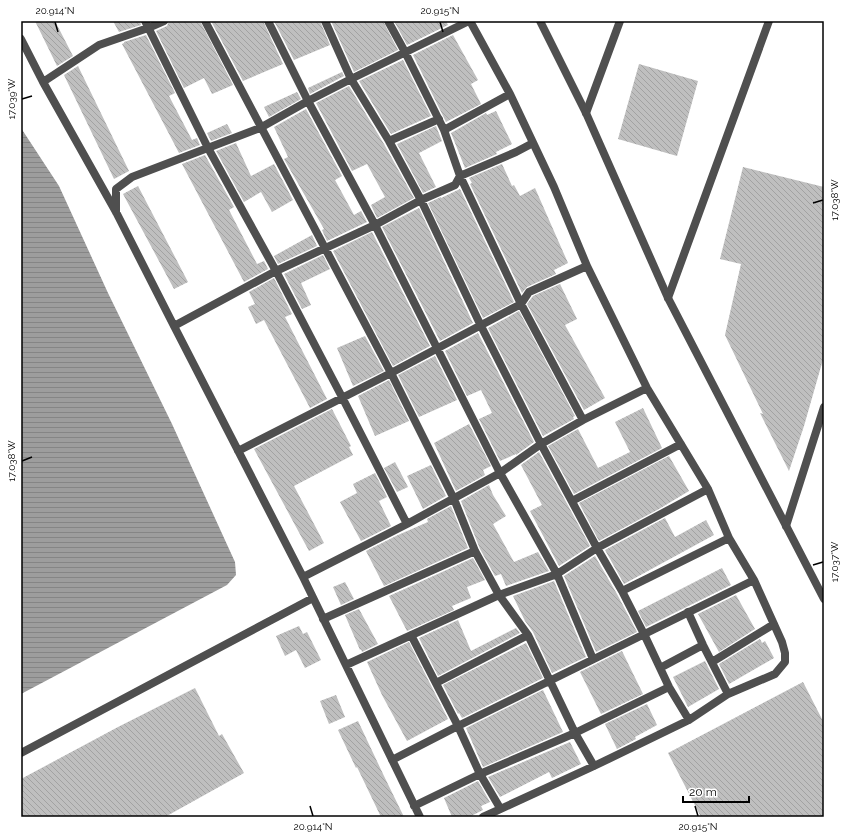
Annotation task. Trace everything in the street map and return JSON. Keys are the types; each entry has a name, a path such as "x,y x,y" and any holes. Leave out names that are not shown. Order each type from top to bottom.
{"street":[{"path":"43,82 99,45 147,25 164,21"},
{"path":"205,21 260,128 391,373 454,499 475,551 499,595 528,635 575,733 594,766"},
{"path":"268,21 308,101 375,225 500,473 557,574 592,659"},
{"path":"325,21 352,79 389,141 421,200 481,326 541,444 622,591 669,688 689,720"},
{"path":"388,21 439,119 460,176 521,304 582,420"},
{"path":"116,212 116,188 132,177 260,128 308,101 470,21 510,94 554,187 587,266 647,388 708,490 729,538 754,580 782,642 785,653 785,662 774,674 728,694 689,720 483,817"},
{"path":"540,21 586,113 668,298 824,599"},
{"path":"586,113 620,21"},
{"path":"668,298 769,21"},
{"path":"147,25 208,148 276,271 406,524"},
{"path":"21,39 43,82 116,212 303,577 420,817"},
{"path":"444,130 510,94"},
{"path":"389,141 439,119"},
{"path":"174,326 276,271 375,225 421,200 455,185 460,176 533,143"},
{"path":"238,451 481,326 521,304 529,292 587,266"},
{"path":"303,577 454,499 500,473 541,444 582,420 647,388"},
{"path":"786,526 824,407"},
{"path":"572,501 681,444"},
{"path":"346,665 499,595 557,574 597,548 708,490"},
{"path":"622,591 729,538"},
{"path":"323,619 475,551"},
{"path":"392,760 592,659 754,580"},
{"path":"21,752 313,598"},
{"path":"688,612 728,694"},
{"path":"712,662 774,624"},
{"path":"411,635 458,726 480,774 500,808"},
{"path":"436,683 528,635"},
{"path":"660,668 703,645"},
{"path":"414,806 480,774 575,733 669,688"}],"shaded area":[{"path":"21,128 59,186 108,293 172,424 235,562 236,575 227,585 21,694"}],"building":[{"path":"35,21 55,21 73,56 57,66"},
{"path":"113,21 140,21 141,25 119,32"},
{"path":"169,21 200,21 233,85 212,94 204,78 184,88 156,31 167,26"},
{"path":"211,21 263,21 283,64 243,81"},
{"path":"274,21 320,21 330,45 294,60"},
{"path":"331,21 383,21 398,50 354,72"},
{"path":"394,21 446,21 448,25 407,45"},
{"path":"146,35 175,93 169,96 192,140 197,138 200,145 179,153 122,44"},
{"path":"453,35 478,80 471,84 481,104 446,122 413,55"},
{"path":"403,60 431,116 391,134 359,81"},
{"path":"639,64 698,81 677,156 618,139"},
{"path":"78,66 129,171 114,179 64,75"},
{"path":"342,72 344,76 310,94 308,88"},
{"path":"349,86 414,198 377,218 371,205 385,197 367,164 352,171 316,103"},
{"path":"297,92 301,99 269,117 264,107"},
{"path":"306,109 342,176 335,180 354,215 361,211 367,222 327,241 322,230 324,229 284,159 288,157 274,127"},
{"path":"496,111 512,144 496,152 497,154 465,168 451,133 486,113 487,115"},
{"path":"227,124 232,133 211,141 207,133"},
{"path":"436,126 442,141 419,153 436,187 423,193 397,144"},
{"path":"236,143 251,176 274,164 293,200 272,212 261,192 244,202 216,151"},
{"path":"205,155 234,207 229,210 257,264 264,261 268,269 244,282 182,164"},
{"path":"502,164 512,186 514,185 520,196 535,188 568,263 554,270 556,274 527,287 522,293 470,184 472,183 469,178"},
{"path":"743,167 824,187 824,356 804,426 789,471 760,413 763,414 725,335 741,264 720,259"},
{"path":"138,186 188,282 174,289 123,194"},
{"path":"460,189 514,302 483,318 428,203"},
{"path":"419,208 473,323 440,341 382,227"},
{"path":"372,232 430,346 393,366 333,251"},
{"path":"312,235 317,246 278,264 274,256"},
{"path":"323,255 330,269 301,283 311,305 302,309 284,274"},
{"path":"274,278 292,314 285,317 327,399 310,408 264,320 256,324 248,307 255,304 249,292"},
{"path":"560,284 577,319 565,325 605,398 584,410 527,304 533,296"},
{"path":"519,311 575,416 573,417 574,419 543,436 488,328"},
{"path":"478,333 534,442 516,455 500,461 479,419 492,413 481,390 467,396 445,351"},
{"path":"365,336 384,371 353,386 337,348"},
{"path":"435,356 457,400 419,417 398,375"},
{"path":"389,380 409,421 375,436 358,396"},
{"path":"643,408 662,448 574,494 548,446 578,429 598,468 630,452 615,422"},
{"path":"332,409 351,446 349,447 353,455 294,486 324,543 309,551 254,449"},
{"path":"469,424 491,466 483,470 485,475 456,491 434,443"},
{"path":"539,452 590,546 559,566 530,511 542,505 521,465"},
{"path":"669,456 689,491 599,541 579,503"},
{"path":"395,462 408,487 397,492 384,468"},
{"path":"431,465 446,496 423,509 407,476"},
{"path":"375,473 387,497 379,501 391,526 361,541 340,502 357,493 353,484"},
{"path":"489,485 493,495 506,516 493,524 514,562 538,552 549,571 506,586 501,574 495,576 480,549 461,501"},
{"path":"451,506 468,548 384,586 366,551 428,522 427,519"},
{"path":"665,518 675,537 706,520 714,535 624,584 605,550"},
{"path":"595,556 637,632 596,652 564,576"},
{"path":"473,558 485,580 467,587 471,598 452,606 454,610 407,631 389,596"},
{"path":"722,568 731,585 646,627 638,611"},
{"path":"554,581 586,657 552,673 533,632 525,621 513,596"},
{"path":"345,582 354,599 341,605 333,587"},
{"path":"736,595 755,629 719,652 698,614"},
{"path":"359,609 378,644 362,652 345,615"},
{"path":"458,620 471,651 516,628 520,633 438,676 419,638"},
{"path":"299,626 303,634 307,632 321,660 305,668 296,650 285,656 276,636"},
{"path":"760,639 762,643 765,641 774,658 729,684 719,664"},
{"path":"409,642 448,719 407,741 382,695 367,662"},
{"path":"526,643 543,678 462,718 459,713 458,714 443,685"},
{"path":"622,651 643,694 601,714 580,672"},
{"path":"705,661 719,689 688,707 673,677"},
{"path":"803,682 824,723 824,817 701,817 668,753"},
{"path":"195,688 219,736 222,734 244,773 165,817 21,817 21,779"},
{"path":"543,690 563,732 483,767 466,728"},
{"path":"336,695 345,717 329,724 320,701"},
{"path":"647,704 657,725 635,737 636,739 617,749 605,724"},
{"path":"358,721 404,817 381,817 357,767 356,768 338,730"},
{"path":"570,742 581,764 552,778 549,772 500,797 488,777"},
{"path":"478,781 490,802 481,806 483,810 469,817 452,817 444,798"}]}
